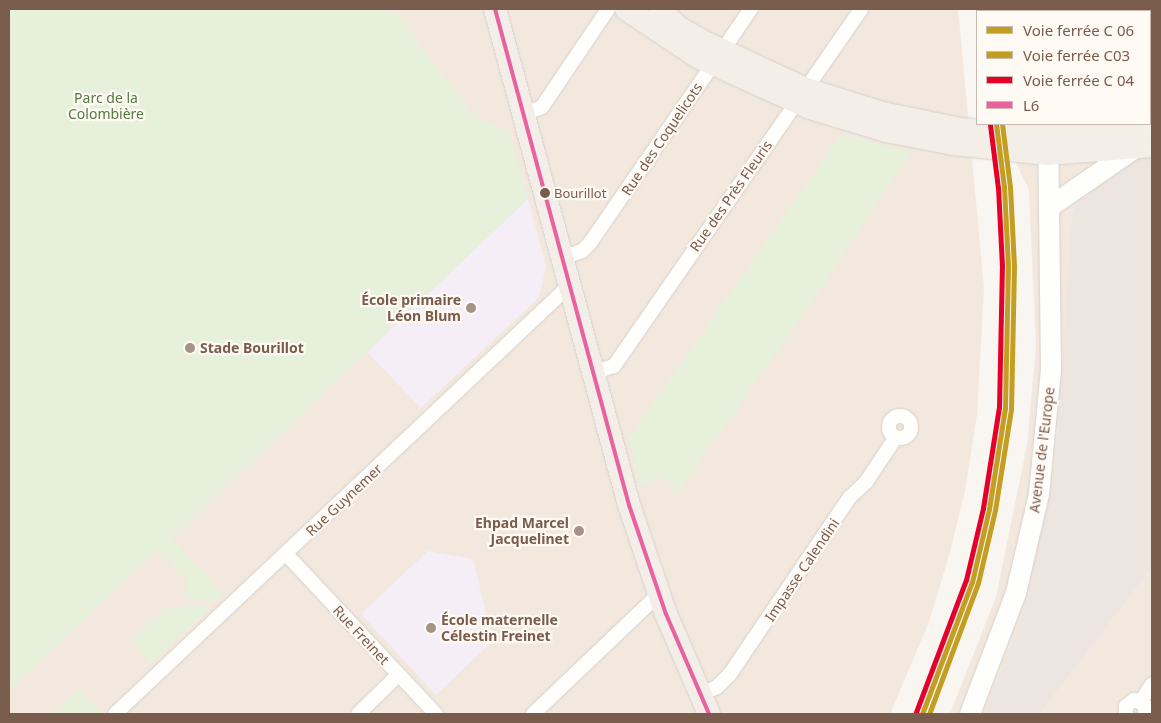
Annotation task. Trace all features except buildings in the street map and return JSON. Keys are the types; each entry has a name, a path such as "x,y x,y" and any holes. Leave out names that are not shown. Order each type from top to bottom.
{"main road":[{"path":"495,9 564,257 629,505 658,594 705,704"},
{"path":"626,9 683,48 718,57 801,95 905,135 954,144 1048,145 1152,130"},
{"path":"660,9 678,27 718,57"},
{"path":"1111,136 1144,147"},
{"name":"Avenue de l'Europe","path":"970,714 1016,593 1039,494 1051,370 1051,206 1048,145"},
{"path":"1051,206 1144,147"}],"street":[{"path":"524,114 542,108 608,9"},
{"name":"Rue des Coquelicots","path":"564,257 582,251 590,244 751,9"},
{"name":"Rue des Près Fleuris","path":"594,372 614,366 858,10"},
{"name":"Rue Guynemer","path":"115,714 287,555 571,284"},
{"name":"Impasse Calendini","path":"705,704 717,687 730,674 850,497 866,482 896,437"},
{"name":"Rue Freinet","path":"287,555 436,714"},
{"path":"533,714 658,594"},
{"path":"358,714 398,675"},
{"path":"1126,714 1128,704 1143,708 1152,684"}],"shaded area":[{"path":"9,9 958,9 984,288 977,414 965,491 950,552 929,622 890,714 9,714"},
{"path":"1006,9 1152,9 1152,714 950,714 996,597 1027,445 1036,346 1029,190 1017,165 1015,125 1151,125 1151,10"},
{"path":"1152,157 1152,567 1039,714 984,714 1024,611 1056,462 1072,216 1081,195 1130,161"},
{"name":"École primaire Léon Blum","path":"528,199 546,266 539,297 421,408 367,352"},
{"name":"École maternelle Célestin Freinet","path":"428,551 473,559 486,613 481,618 497,637 436,695 361,614"}],"green space":[{"name":"Stade Bourillot","path":"9,9 393,9 476,118 509,132 528,199 171,538 224,595 216,602 184,598 188,581 158,550 9,691"},
{"path":"1006,9 1152,9 1152,15 1151,18 1151,10"},
{"path":"841,134 911,151 823,286 676,495 671,492 676,485 656,476 650,483 641,485 628,439"},
{"path":"208,606 210,608 151,664 134,644 134,638 167,607"},
{"path":"79,689 101,711 98,714 53,714"}],"transit line":[{"name":"L6","path":"495,9 629,505 666,614 709,714"},
{"path":"916,712 966,580 983,508 999,407 1002,266 998,188 990,125"},
{"path":"922,714 972,582 989,509 1005,408 1008,266 1004,187 996,125"}],"rail line":[{"name":"C03","path":"929,714 978,583 995,510 1011,409 1014,266 1010,187 1002,125"}],"place":[{"name":"Bourillot","path":"545,193"},
{"name":"École primaire Léon Blum","path":"471,308"},
{"name":"Stade Bourillot","path":"190,348"},
{"name":"Ehpad Marcel Jacquelinet","path":"579,531"},
{"name":"École maternelle Célestin Freinet","path":"431,628"}],"park label":[{"name":"Parc de la Colombière","path":"106,106"}]}
